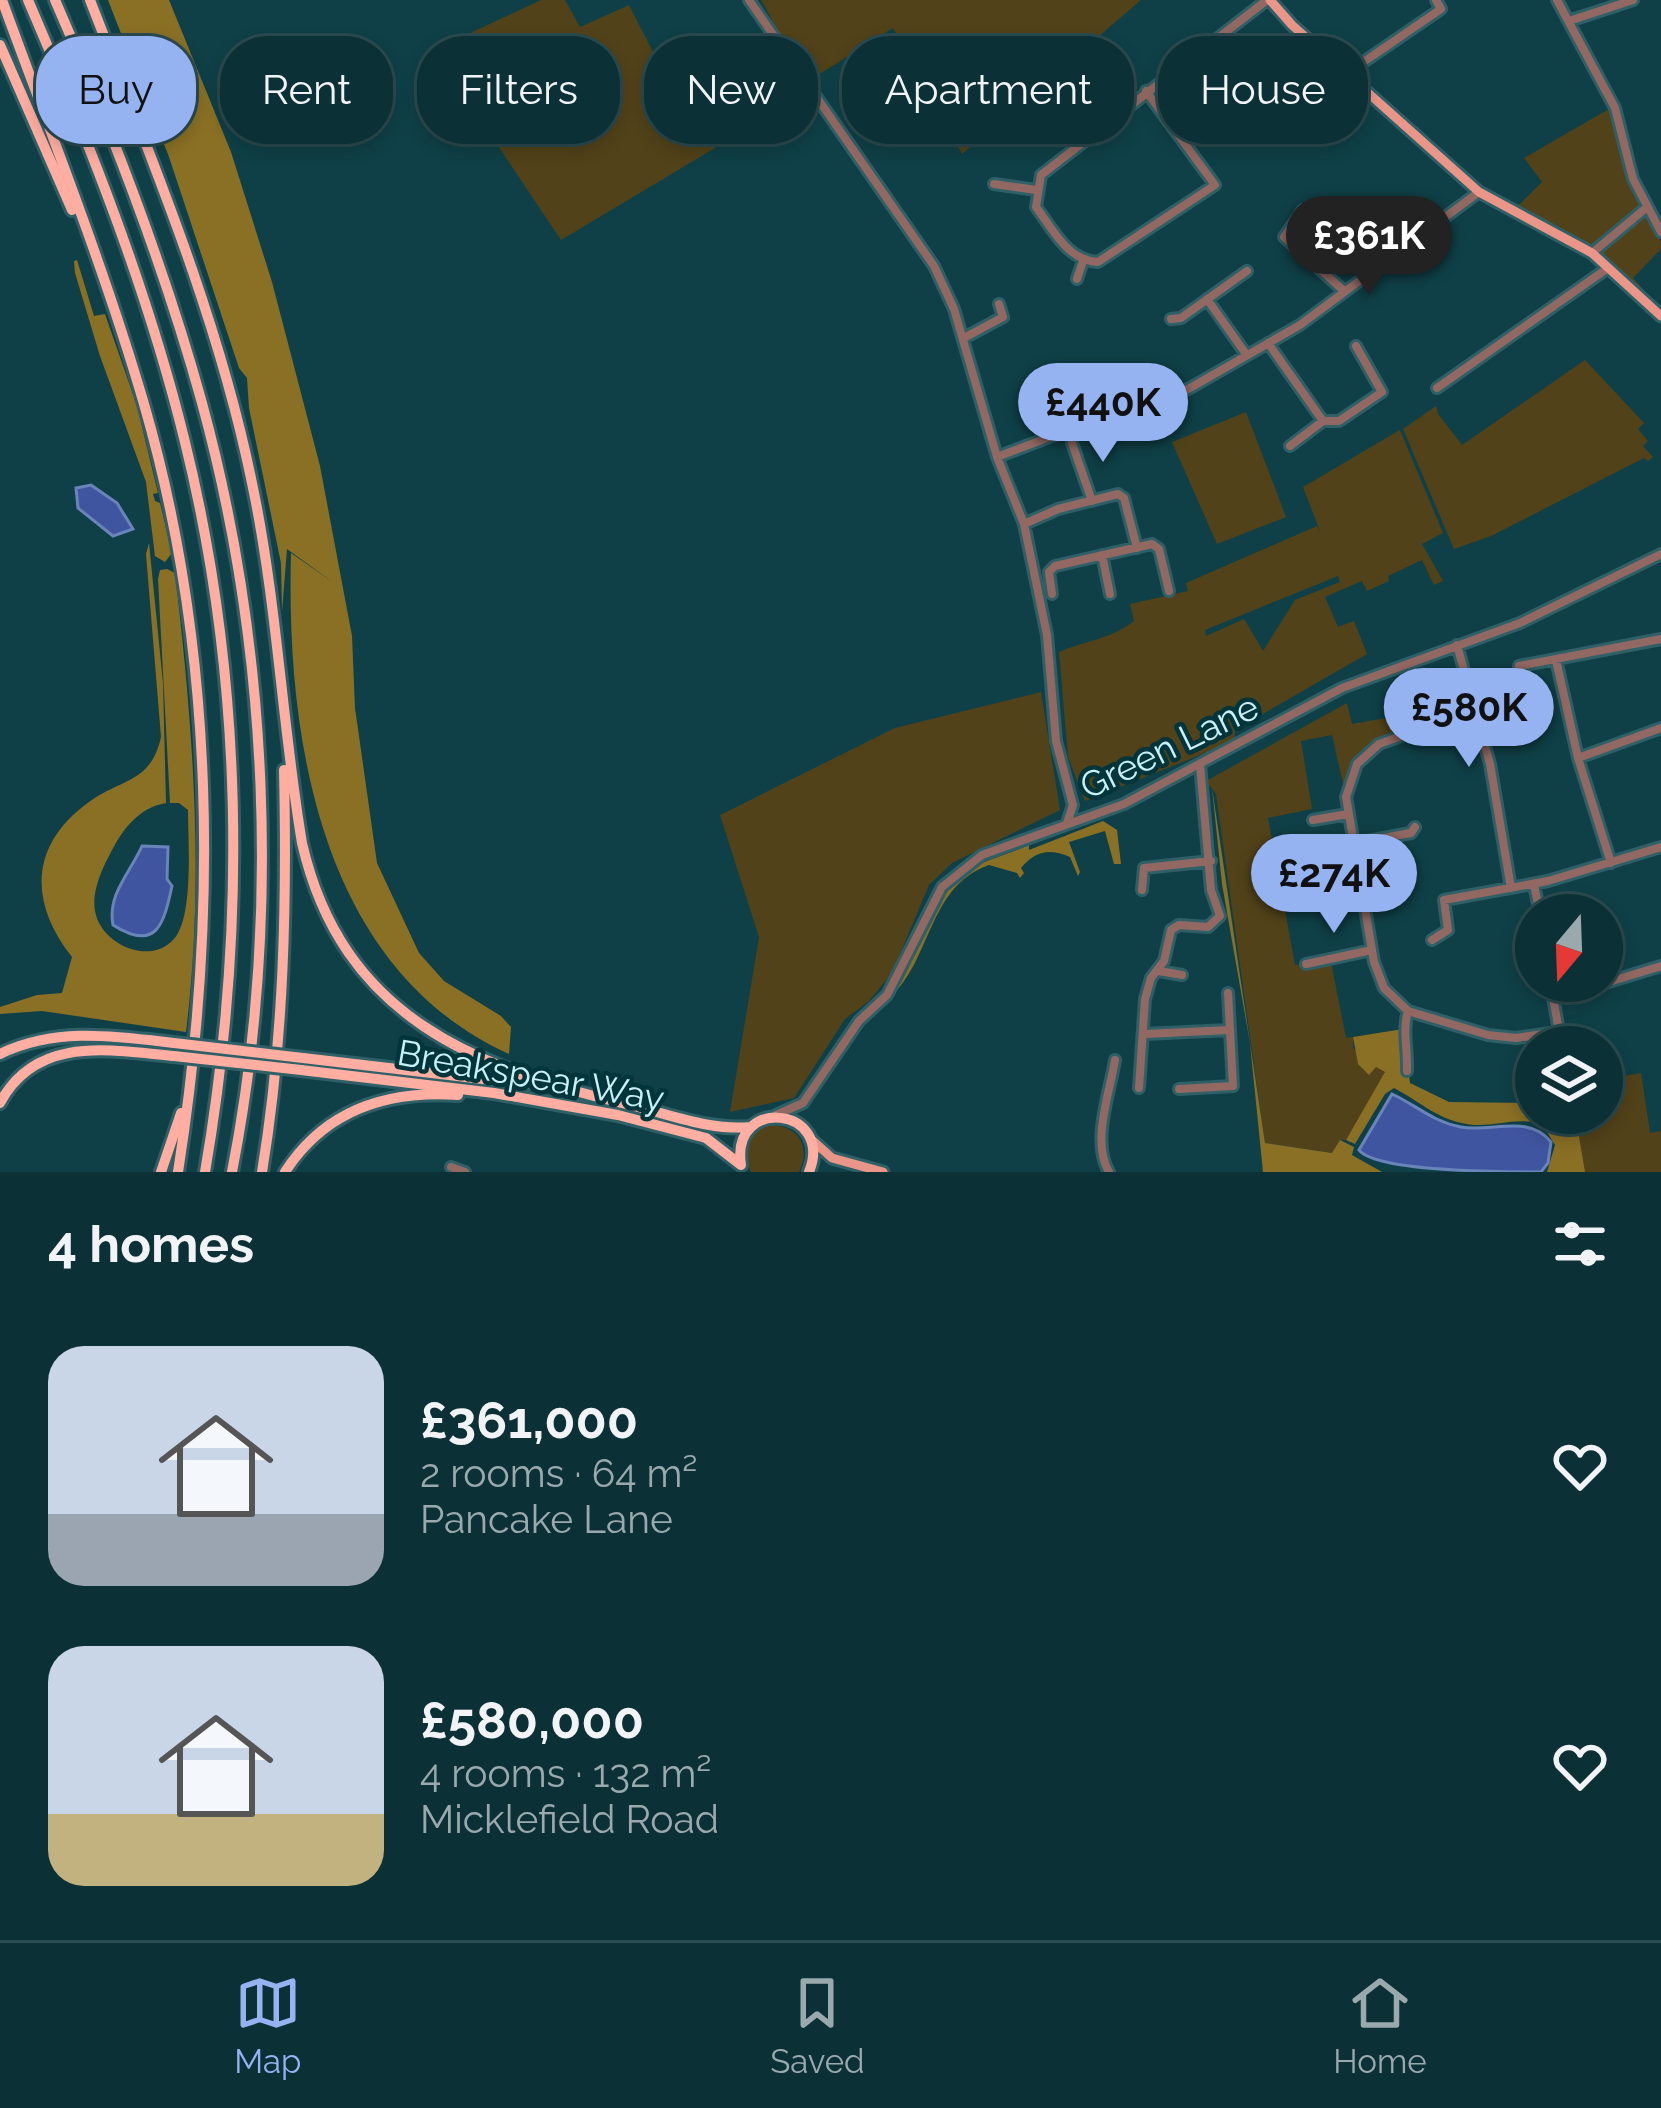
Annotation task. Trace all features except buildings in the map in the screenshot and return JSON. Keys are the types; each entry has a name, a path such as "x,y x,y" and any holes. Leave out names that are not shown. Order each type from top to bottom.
{"highway":[{"path":"2,0 150,427 189,627 201,752 205,879 192,1067 178,1172"},
{"path":"28,0 128,254 165,368 200,513 218,618 232,765 233,938 205,1172"},
{"path":"55,0 124,168 189,360 216,462 243,611 251,666 261,862 247,1073 232,1172"},
{"path":"89,0 187,254 241,434 260,524 281,706 310,878 329,923 380,991 437,1034 504,1071 554,1088"},
{"path":"0,45 106,290"},
{"path":"262,1172 280,1030 285,899 281,706"},
{"path":"0,1054 41,1038 68,1035 554,1088"},
{"path":"0,1103 27,1070 58,1054 174,1049"},
{"name":"Breakspear Way","path":"302,1064 618,1115 706,1138 743,1169"},
{"path":"161,1172 192,1067"},
{"name":"Breakspear Way","path":"554,1088 730,1129 751,1127"},
{"path":"285,1172 319,1130 362,1105 408,1095 529,1099"},
{"path":"743,1169 742,1141 751,1127 769,1118 794,1121 807,1132 814,1155 809,1172"}],"main road":[{"path":"1268,0 1306,36"},
{"path":"1368,93 1479,192 1592,253 1661,316"},
{"path":"807,1132 832,1158 883,1172"}],"street":[{"path":"748,0 934,266 963,338 997,457 1024,524 1047,635 1056,741 1073,805 1067,824"},
{"path":"1146,91 1215,185 1098,262 1083,261 1071,254 1036,207 1041,175 1146,91 1268,0"},
{"path":"1368,56 1441,9 1436,0"},
{"path":"1557,0 1615,108 1633,179 1661,232"},
{"path":"1571,20 1633,0"},
{"path":"994,184 1036,190"},
{"path":"997,457 1068,429 1069,419 1113,409 1150,392 1152,405 1268,343 1300,325 1479,192"},
{"path":"1420,208 1426,230"},
{"path":"1592,253 1646,208"},
{"path":"1303,210 1284,237 1343,290"},
{"path":"1077,279 1083,261"},
{"path":"1437,388 1610,267"},
{"path":"1171,319 1180,319 1247,271"},
{"path":"1207,299 1246,355"},
{"path":"963,338 1003,317 999,304"},
{"path":"1268,343 1323,422"},
{"path":"1290,446 1323,422 1339,421 1382,392 1356,346"},
{"path":"1072,443 1092,501"},
{"path":"1024,524 1058,509 1118,494 1124,498 1137,548"},
{"path":"1052,594 1049,572 1055,566 1152,544 1159,549 1169,592"},
{"name":"Green Lane","path":"769,1118 803,1102 860,1021 886,995 943,886 982,855 1093,815 1342,688 1520,623 1661,554"},
{"path":"1102,556 1110,594"},
{"path":"1520,666 1661,639"},
{"path":"1457,645 1478,709 1511,888"},
{"path":"1556,661 1578,758 1611,863"},
{"path":"1478,709 1366,752 1350,778 1348,814 1372,950 1384,988 1408,1011 1499,1037 1515,1036"},
{"path":"1578,758 1661,728"},
{"path":"1139,1088 1145,1000 1172,930 1179,925 1208,928 1220,916 1211,890 1200,764"},
{"path":"1073,805 1093,815"},
{"path":"1313,820 1348,814"},
{"path":"1356,843 1411,833 1415,827"},
{"path":"1432,940 1448,930 1444,900 1534,884 1661,847"},
{"path":"1142,890 1144,868 1210,861"},
{"path":"1534,884 1536,894"},
{"path":"1306,964 1372,950"},
{"path":"1623,978 1661,966"},
{"path":"1159,970 1182,975"},
{"path":"1179,1089 1233,1085 1228,993"},
{"path":"1407,1071 1408,1049 1402,1032 1408,1011"},
{"path":"1145,1034 1229,1030"},
{"path":"1109,1172 1103,1162 1102,1141 1115,1060"},
{"path":"803,1102 807,1132"},
{"path":"452,1167 465,1172"}],"shaded area":[{"path":"108,0 169,0 184,36 122,36"},
{"path":"541,0 565,0 580,27 629,5 645,36 644,144 712,144 715,148 561,240 497,144 620,144 620,36 464,36"},
{"path":"761,0 1141,0 1099,36 897,36 893,28 880,36 842,36 842,60 818,75 818,36 781,36"},
{"path":"196,66 220,125 220,144 228,144 231,152 272,282 320,466 352,636 355,708 377,863 419,953 444,981 511,1027 509,1054 445,1015 394,965 356,906 327,841 308,770 296,697 291,553 334,583 287,549 282,612 281,563 247,378 239,368 164,144 196,144"},
{"path":"1609,109 1644,208 1593,249 1517,207 1542,182 1524,158"},
{"path":"1645,215 1661,249 1633,278 1661,309 1600,253"},
{"path":"77,260 94,316 105,314 137,406 158,493 153,494 160,503 172,553 165,562 155,556 146,482 100,356 75,273"},
{"path":"1585,360 1644,423 1638,429 1648,441 1643,446 1653,457 1491,536 1454,549 1403,429 1436,406 1462,445"},
{"path":"1246,412 1286,517 1217,544 1172,442"},
{"path":"1400,430 1443,533 1422,544 1443,581 1434,585 1422,560 1367,591 1362,581 1325,597 1338,627 1354,621 1367,654 1235,730 1235,741 1085,801 1068,757 1059,652 1134,621 1130,604 1188,591 1186,583 1317,526 1320,531 1303,487","holes":["1338,576 1340,582 1295,600 1263,651 1244,619 1206,636 1205,630"]},
{"path":"149,543 163,683 166,803 137,816 126,828 104,866 94,902 106,933 139,951 164,947 174,939 185,914 188,810 170,803 158,579 160,570 167,569 175,573 194,802 195,917 186,1032 42,1011 0,1014 0,1007 62,993 72,957 48,916 42,875 46,856 69,819 143,771 161,737 146,554"},
{"path":"1041,692 1060,810 952,863 929,885 892,973 869,1001 845,1019 794,1098 730,1112 759,937 720,815 895,728"},
{"path":"1347,703 1352,724 1409,714 1413,732 1366,752 1346,797 1332,735 1301,741 1312,809 1268,818 1295,965 1327,959 1346,1038 1353,1037 1353,1048 1386,1072 1346,1140 1340,1140 1333,1153 1265,1143 1216,794 1206,781"},
{"path":"1212,788 1265,1143 1332,1153 1340,1140 1354,1147 1352,1155 1382,1172 1263,1172 1250,1043 1222,884"},
{"path":"1103,821 1117,830 1121,864 1114,864 1105,831 1069,842 1078,876 1070,857 1049,852 1026,862 1020,878 989,865 968,876 941,908 913,967 886,1001 935,901 958,876 1029,845 1029,850"},
{"path":"1403,1029 1410,1083 1449,1102 1515,1103 1515,1122 1462,1123 1394,1088 1385,1094 1355,1144 1346,1140 1385,1072 1376,1067 1369,1075 1358,1064 1353,1037"},
{"path":"1641,1073 1650,1133 1661,1131 1661,1172 1584,1172 1578,1134 1623,1134 1623,1076"},
{"path":"768,1125 787,1128 799,1138 804,1154 799,1172 751,1172 748,1144"},
{"path":"1548,1134 1579,1134 1585,1172 1547,1172 1555,1145"}],"water":[{"path":"91,485 117,503 133,529 113,536 78,508 76,488"},
{"path":"142,846 168,847 167,879 172,886 156,930 140,936 113,925 112,914 116,894"},
{"path":"1392,1094 1451,1125 1515,1126 1515,1134 1543,1134 1551,1142 1548,1163 1541,1172 1414,1167 1359,1150"}]}
